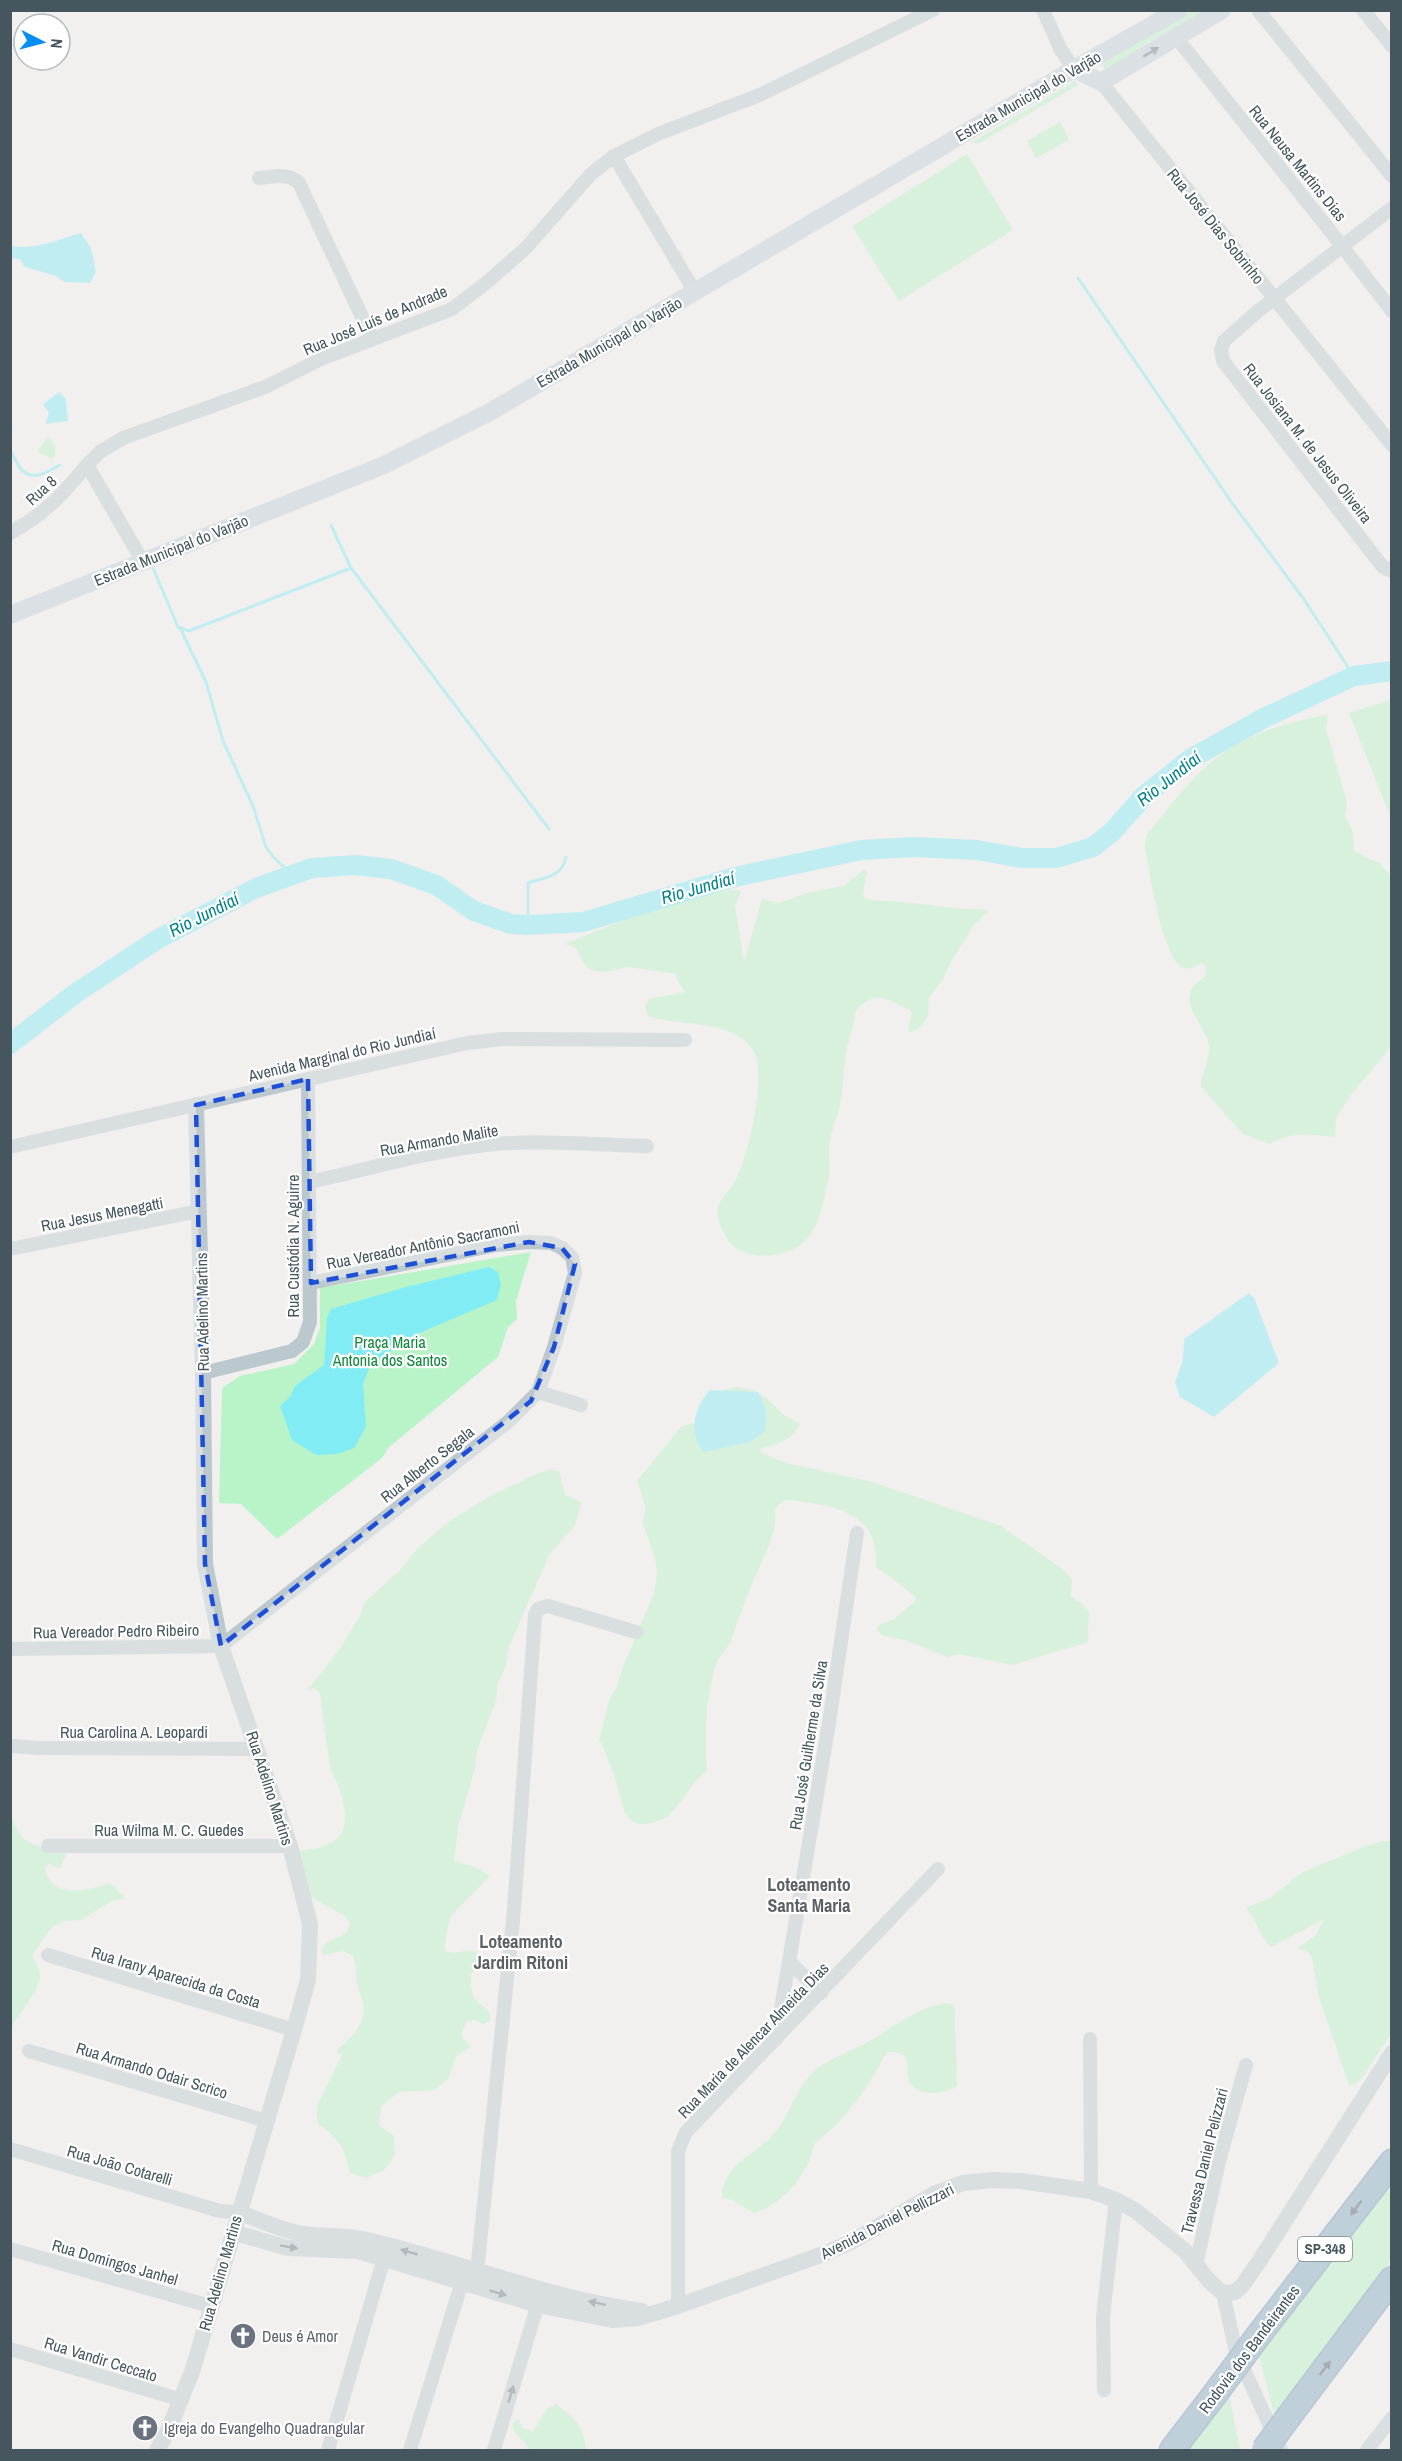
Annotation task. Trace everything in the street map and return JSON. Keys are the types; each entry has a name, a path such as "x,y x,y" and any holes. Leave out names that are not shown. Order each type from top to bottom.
{"highway":[{"name":"Rodovia dos Bandeirantes","path":"1172,2451 1392,2162"},
{"path":"1264,2451 1392,2279"}],"main road":[{"name":"Estrada Municipal do Varjão","path":"10,615 384,465 490,412 1074,69 1179,10"},
{"path":"1101,82 1222,10"},
{"name":"Rua José Dias Sobrinho","path":"1074,69 1101,82"}],"street":[{"name":"Rua José Luís de Andrade","path":"87,465 100,452 123,438 265,387 372,338 452,309 525,249 590,175 614,156 658,134 762,94 933,10"},
{"path":"1043,10 1061,50 1074,69"},
{"path":"1258,10 1392,176"},
{"path":"1363,10 1392,46"},
{"name":"Rua Neusa Martins Dias","path":"1176,37 1392,311"},
{"name":"Rua José Dias Sobrinho","path":"1101,82 1392,446"},
{"path":"614,156 695,292"},
{"path":"259,178 286,176 293,177 299,183 372,338"},
{"path":"1275,299 1392,208"},
{"name":"Rua Josiana M. de Jesus Oliveira","path":"1275,299 1224,341 1221,350 1223,361 1383,567 1391,571"},
{"path":"87,465 143,562"},
{"name":"Rua 8","path":"10,533 31,521 58,500 87,465"},
{"name":"Avenida Marginal do Rio Jundiaí","path":"10,1147 467,1043 503,1039 685,1040"},
{"name":"Rua Custódia N. Aguirre","path":"203,1373 292,1351 303,1342 310,1322 311,1283 308,1079"},
{"name":"Rua Adelino Martins","path":"157,2451 182,2400 294,2030 308,1980 310,1923 290,1846 221,1646 205,1564 196,1105"},
{"name":"Rua Armando Malite","path":"310,1182 487,1145 528,1143 647,1146"},
{"name":"Rua Jesus Menegatti","path":"10,1249 199,1211"},
{"name":"Rua Vereador Antônio Sacramoni","path":"311,1283 496,1245 551,1243 562,1248 572,1257"},
{"name":"Rua Alberto Segala","path":"221,1646 509,1421 538,1392 573,1284 575,1273 572,1257"},
{"path":"538,1392 581,1405"},
{"name":"Rua José Guilherme da Silva","path":"776,2039 829,1723 857,1533"},
{"path":"477,2272 514,1910 535,1615 538,1608 548,1605 636,1632"},
{"name":"Rua Vereador Pedro Ribeiro","path":"10,1649 221,1646"},
{"name":"Rua Carolina A. Leopardi","path":"10,1746 257,1749"},
{"name":"Rua Wilma M. C. Guedes","path":"48,1846 290,1846"},
{"name":"Rua Maria de Alencar Almeida Dias","path":"678,2306 678,2162 681,2142 686,2132 938,1869"},
{"name":"Rua Irany Aparecida da Costa","path":"48,1955 294,2030"},
{"path":"789,1961 821,1993"},
{"path":"1090,2039 1091,2191"},
{"name":"Rua Armando Odair Scrico","path":"29,2051 267,2121"},
{"path":"1281,2451 1236,2352 1223,2293 1235,2292 1242,2286 1392,2053"},
{"name":"Travessa Daniel Pelizzari","path":"1196,2265 1219,2161 1246,2065"},
{"name":"Rua João Cotarelli","path":"10,2150 220,2211 238,2212"},
{"name":"Avenida Daniel Pellizzari","path":"232,2232 288,2248 345,2249 384,2258 462,2282 540,2297 654,2313 834,2249 936,2193 963,2183 992,2180 1020,2181 1091,2191 1116,2200 1136,2211 1185,2251 1210,2282 1223,2293"},
{"path":"1104,2390 1103,2317 1116,2200"},
{"path":"220,2211 232,2232"},
{"name":"Avenida Daniel Pellizzari","path":"238,2212 273,2226 304,2234 362,2239 477,2272 540,2297"},
{"name":"Rua Domingos Janhel","path":"10,2249 210,2306"},
{"path":"328,2451 384,2258"},
{"path":"410,2451 462,2282"},
{"path":"494,2451 540,2297"},
{"name":"Rua Vandir Ceccato","path":"10,2349 182,2400"},
{"path":"1367,2451 1392,2418"}],"highlighted area":[{"path":"308,1079 311,1283 529,1242 562,1248 575,1264 554,1347 531,1401 221,1646 205,1564 196,1105"}],"green space":[{"path":"1192,11 1203,11 1105,69 1101,63"},
{"path":"1075,81 1078,85 978,144 972,142"},
{"path":"1060,122 1069,140 1036,158 1027,141"},
{"path":"967,154 1013,230 899,301 852,226"},
{"path":"48,437 55,445 55,455 52,459 37,451"},
{"path":"1392,700 1391,818 1349,713"},
{"path":"1328,715 1326,729 1347,802 1345,815 1353,833 1354,851 1381,864 1391,877 1391,1047 1351,1095 1336,1118 1335,1137 1293,1135 1269,1144 1243,1134 1201,1087 1209,1046 1192,1011 1190,996 1193,987 1205,976 1206,966 1202,963 1191,968 1184,968 1176,962 1169,950 1158,912 1145,845 1147,835 1175,799 1220,755 1233,746 1279,726"},
{"path":"864,870 867,872 863,895 868,900 989,910 973,926 942,981 929,998 928,1017 920,1027 909,1033 911,1011 885,999 874,998 858,1008 846,1052 842,1095 830,1141 829,1177 815,1226 806,1240 790,1251 769,1255 748,1254 731,1244 721,1227 717,1211 719,1203 739,1173 750,1138 758,1077 757,1061 753,1050 744,1040 719,1028 648,1016 645,1006 649,999 685,992 676,978 677,974 628,967 606,972 595,971 586,967 576,948 565,944 649,911 692,898 737,889 741,892 735,904 744,963 762,899 779,903 807,893 843,886"},
{"name":"Praça Maria Antonia dos Santos","path":"531,1252 516,1301 517,1319 508,1327 498,1357 388,1448 382,1458 277,1539 241,1504 219,1503 222,1388 240,1376 294,1364 314,1344 320,1328 320,1288"},
{"path":"735,1387 758,1393 790,1419 800,1423 794,1434 779,1443 761,1449 760,1452 786,1463 873,1482 1001,1526 1064,1570 1072,1579 1071,1597 1089,1611 1088,1642 1013,1665 959,1654 947,1657 905,1640 884,1636 877,1630 877,1626 894,1619 917,1599 876,1567 875,1546 869,1531 851,1515 839,1510 814,1503 782,1501 775,1510 774,1529 768,1547 749,1590 730,1643 718,1659 713,1675 707,1716 707,1771 696,1780 676,1808 668,1815 652,1823 638,1824 624,1812 614,1774 599,1741 609,1701 654,1593 657,1574 655,1558 643,1524 645,1505 637,1481 681,1427 697,1422 710,1398"},
{"path":"549,1470 559,1471 565,1495 581,1502 575,1526 549,1555 509,1647 506,1666 498,1682 496,1701 477,1750 475,1769 459,1823 454,1861 473,1866 488,1874 489,1877 452,1915 444,1950 454,1953 476,1952 481,1964 471,1974 473,1996 488,2010 490,2021 483,2024 475,2020 466,2022 461,2036 471,2047 456,2056 449,2078 435,2090 399,2092 381,2106 379,2125 394,2136 395,2156 383,2171 366,2178 350,2173 340,2144 318,2124 316,2108 342,2055 337,2052 338,2049 361,2023 364,2010 353,1956 343,1951 323,1955 321,1951 325,1944 347,1932 350,1923 343,1915 303,1893 297,1851 325,1846 334,1841 344,1827 345,1816 339,1788 330,1767 320,1693 314,1688 307,1691 341,1647 361,1614 364,1603 399,1571 419,1547 448,1522 490,1496"},
{"path":"11,1816 26,1841 66,1854 60,1869 49,1864 45,1867 54,1885 62,1889 81,1890 110,1883 126,1899 113,1900 81,1920 64,1921 50,1929 32,1956 40,1971 37,1988 11,2029"},
{"path":"1392,1841 1391,2033 1363,2077 1355,2084 1349,2085 1318,1994 1312,1957 1308,1952 1297,1948 1315,1936 1324,1919 1271,1947 1246,1908 1268,1899 1303,1872 1363,1847"},
{"path":"947,2003 952,2004 955,2010 957,2086 939,2093 918,2090 909,2081 905,2057 896,2052 887,2052 856,2102 837,2124 814,2144 801,2176 775,2203 754,2213 732,2200 722,2198 723,2187 732,2170 777,2131 813,2072 913,2014"},
{"path":"1391,2180 1391,2260 1274,2414 1259,2355"},
{"path":"1229,2394 1240,2450 1187,2450 1191,2446"},
{"path":"556,2404 581,2429 586,2450 530,2450 514,2431 512,2423 519,2419 522,2428 533,2431 547,2409"}],"water":[{"path":"81,233 91,248 96,272 90,283 65,282 56,276 25,267 19,259 11,258 11,246 29,247"},
{"path":"59,392 66,399 68,421 45,424 49,413 43,404"},
{"path":"489,1267 498,1272 501,1285 497,1300 410,1337 370,1366 363,1384 366,1427 354,1448 337,1454 316,1455 292,1440 280,1406 290,1397 295,1386 324,1365 327,1318 331,1309 406,1287"},
{"path":"1249,1293 1254,1298 1279,1363 1214,1417 1180,1397 1175,1383 1183,1359 1184,1339"},
{"path":"710,1390 758,1392 766,1410 765,1431 750,1442 703,1452 698,1444 694,1428 700,1404"}],"waterway":[{"path":"1078,278 1232,503 1303,598 1354,676"},
{"path":"10,423 11,427"},
{"path":"11,453 21,469 30,475 40,475 60,465"},
{"path":"331,525 351,568 549,829"},
{"path":"153,568 178,627 189,631 351,568"},
{"path":"180,628 206,682 223,741 253,806 266,847 273,857 293,875"},
{"name":"Rio Jundiaí","path":"10,1044 76,993 158,939 256,888 312,868 355,865 391,869 436,885 474,911 511,924 528,925 583,922 735,877 861,850 914,847 977,850 1021,858 1056,858 1093,847 1112,832 1145,795 1190,759 1264,718 1354,676 1392,671"},
{"path":"528,925 528,883 557,872 561,869 566,857"}],"place":[{"name":"Deus é Amor","path":"243,2336"},
{"name":"Igreja do Evangelho Quadrangular","path":"145,2428"}],"district":[{"name":"Loteamento Santa Maria","path":"809,1895"},
{"name":"Loteamento Jardim Ritoni","path":"521,1952"}]}
